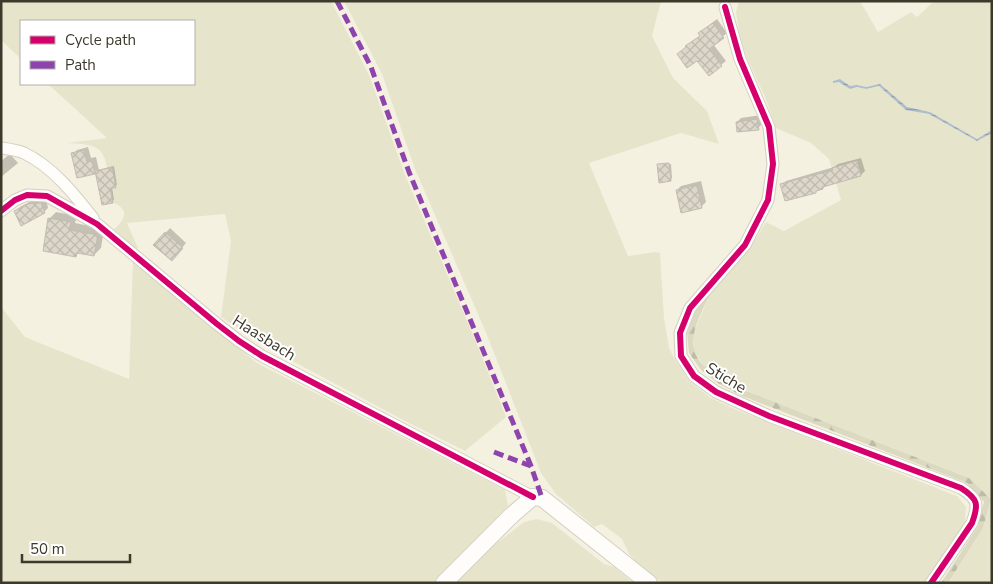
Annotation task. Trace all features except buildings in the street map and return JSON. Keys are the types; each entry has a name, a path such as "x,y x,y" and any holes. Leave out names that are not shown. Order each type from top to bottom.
{"street":[{"name":"Stiche","path":"725,8 740,59 769,127 773,164 768,200 745,245 690,308 680,333 681,356 694,376 716,392 769,416 961,488 971,494 977,503 972,523 931,583"},
{"name":"Haasbach","path":"1,148 23,152 56,175 97,224"},
{"name":"Haasbach","path":"1,211 15,200 27,195 48,196 97,224 217,324 262,356 533,497"},
{"path":"444,583 512,515 533,497 542,498 649,583"}],"green space":[{"path":"1,1 331,1 369,75 405,175 506,417 465,451 266,347 221,317 231,241 225,214 127,223 138,248 136,249 114,229 121,222 124,211 113,203 111,188 116,187 113,168 107,168 102,153 94,146 67,143 107,138 49,85 195,85 195,20 20,20 20,58 1,40"},
{"path":"344,1 661,1 652,36 673,78 707,111 719,144 681,133 589,163 628,256 660,253 664,317 669,348 689,381 711,398 737,410 957,496 966,507 965,522 925,583 663,583 645,571 629,554 622,539 602,524 594,527 556,494 541,473 487,335 415,169 382,74"},
{"path":"739,1 860,1 878,32 911,12 917,17 934,1 992,1 992,130 977,139 930,112 907,107 880,84 866,87 850,86 840,79 833,81 850,88 866,89 879,86 906,109 929,114 977,141 992,133 992,583 948,583 983,528 991,499 969,478 722,380 705,367 694,352 693,334 710,294 749,250 766,222 784,231 841,200 829,159 811,143 776,128 765,97 747,58 739,33 736,12"},
{"path":"133,261 257,363 505,490 508,506 433,583 1,583 1,307 25,337 129,379"},
{"path":"710,294 697,324 693,345 696,354 708,370 744,390 969,478 991,499 983,528 948,583 941,583 978,526 984,502 967,483 742,396 719,384 701,370 689,353 687,333 695,312"},
{"path":"537,519 552,523 604,564 614,567 633,583 456,583 487,551 524,522"}],"water":[{"path":"840,79 850,86 866,87 880,84 907,107 930,112 977,139 992,130 992,133 977,141 929,114 906,110 879,86 866,89 857,87 850,89 839,82 833,83 833,81"}],"marked path":[{"path":"337,1 371,67 409,172 531,466 542,498"},
{"path":"494,452 531,466"}],"cycle path":[{"path":"725,7 740,59 769,127 773,164 768,200 745,245 690,308 680,333 681,356 694,376 716,392 769,416 961,488 971,495 976,502 976,511 972,523 931,583"},
{"path":"1,211 15,200 27,195 47,196 97,224 217,324 262,356 533,497"}]}
